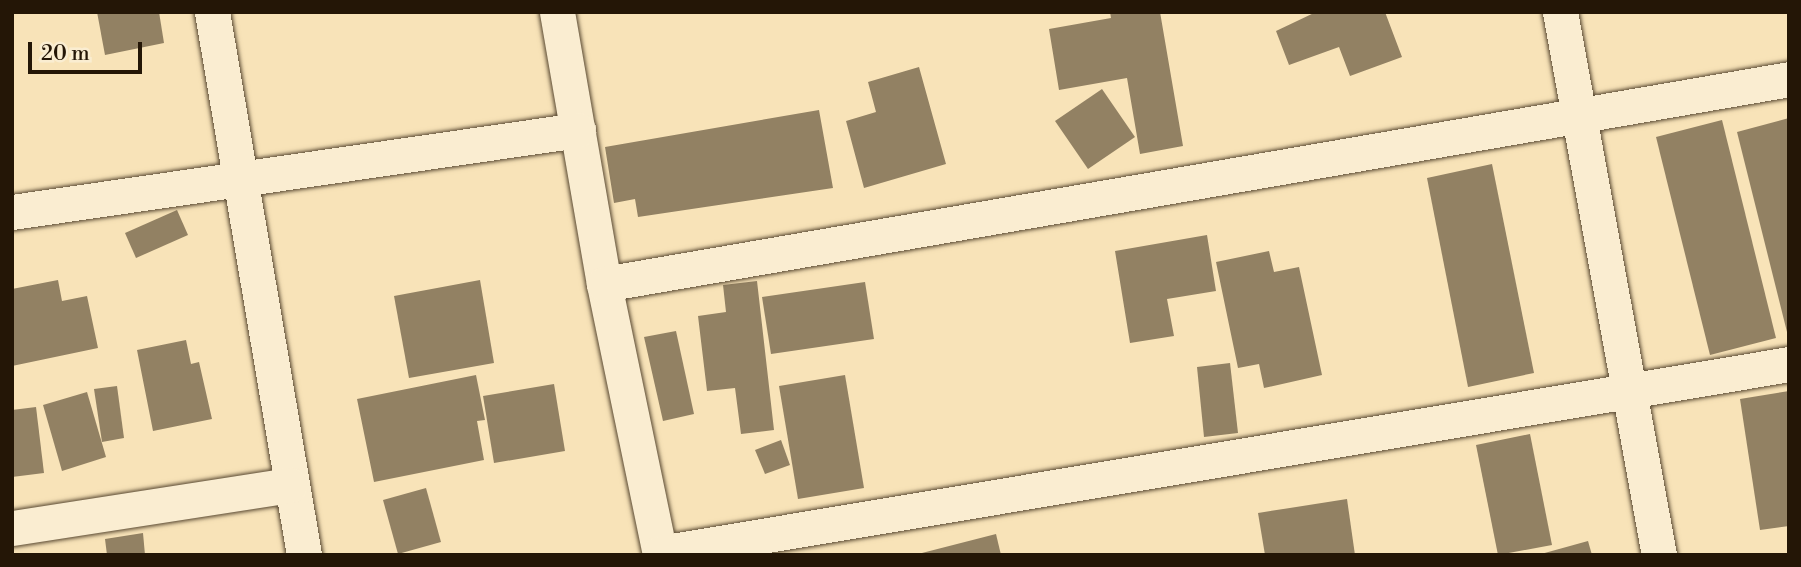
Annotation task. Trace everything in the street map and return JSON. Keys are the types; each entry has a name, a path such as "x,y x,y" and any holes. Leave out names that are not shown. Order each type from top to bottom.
{"street":[{"path":"212,12 242,176 290,485 304,555"},
{"path":"557,12 604,284 660,554 1632,387 1789,363"},
{"path":"1560,12 1577,112 1632,387 1659,555"},
{"path":"604,284 1577,112 1789,79"},
{"path":"12,212 242,176 578,130"},
{"path":"12,528 290,485"}],"building":[{"path":"97,12 159,12 164,43 105,55"},
{"path":"1110,12 1160,12 1183,146 1140,154 1127,78 1059,90 1049,29 1111,18"},
{"path":"1316,12 1385,12 1402,57 1350,76 1339,47 1289,65 1276,31"},
{"path":"919,67 946,164 864,188 846,121 876,112 868,82"},
{"path":"1102,89 1135,137 1088,169 1055,121"},
{"path":"819,110 833,188 638,217 635,199 614,203 605,147"},
{"path":"1789,118 1789,336 1788,336 1737,132"},
{"path":"1722,120 1776,338 1710,355 1656,137"},
{"path":"1492,164 1534,373 1468,387 1427,178"},
{"path":"177,210 188,235 136,258 125,233"},
{"path":"1207,235 1216,291 1167,299 1174,336 1130,343 1115,251"},
{"path":"1269,251 1274,272 1299,267 1322,375 1264,388 1259,364 1238,368 1216,262"},
{"path":"58,280 62,301 87,296 98,348 12,366 12,289"},
{"path":"480,280 494,363 409,378 394,296"},
{"path":"757,281 774,430 741,434 735,388 707,391 698,316 726,312 723,285"},
{"path":"865,282 874,339 771,354 762,297"},
{"path":"676,331 694,414 663,421 644,337"},
{"path":"186,340 191,364 199,362 212,419 153,431 137,350"},
{"path":"1230,363 1238,433 1204,437 1197,367"},
{"path":"476,375 485,420 477,421 484,460 374,482 357,399"},
{"path":"845,375 864,488 798,499 779,386"},
{"path":"554,384 565,451 494,463 483,396"},
{"path":"117,386 124,438 102,442 94,389"},
{"path":"1789,391 1789,526 1760,530 1740,399"},
{"path":"87,392 106,457 62,471 43,405"},
{"path":"36,407 44,473 12,477 12,410"},
{"path":"1530,434 1552,545 1498,555 1476,445"},
{"path":"781,440 790,465 765,474 755,450"},
{"path":"426,488 441,542 398,554 383,500"},
{"path":"1347,499 1355,555 1265,555 1258,513"},
{"path":"143,533 145,555 107,555 105,539"},
{"path":"996,534 1001,555 918,555 918,554"},
{"path":"1588,541 1592,555 1541,555 1541,554"}]}
